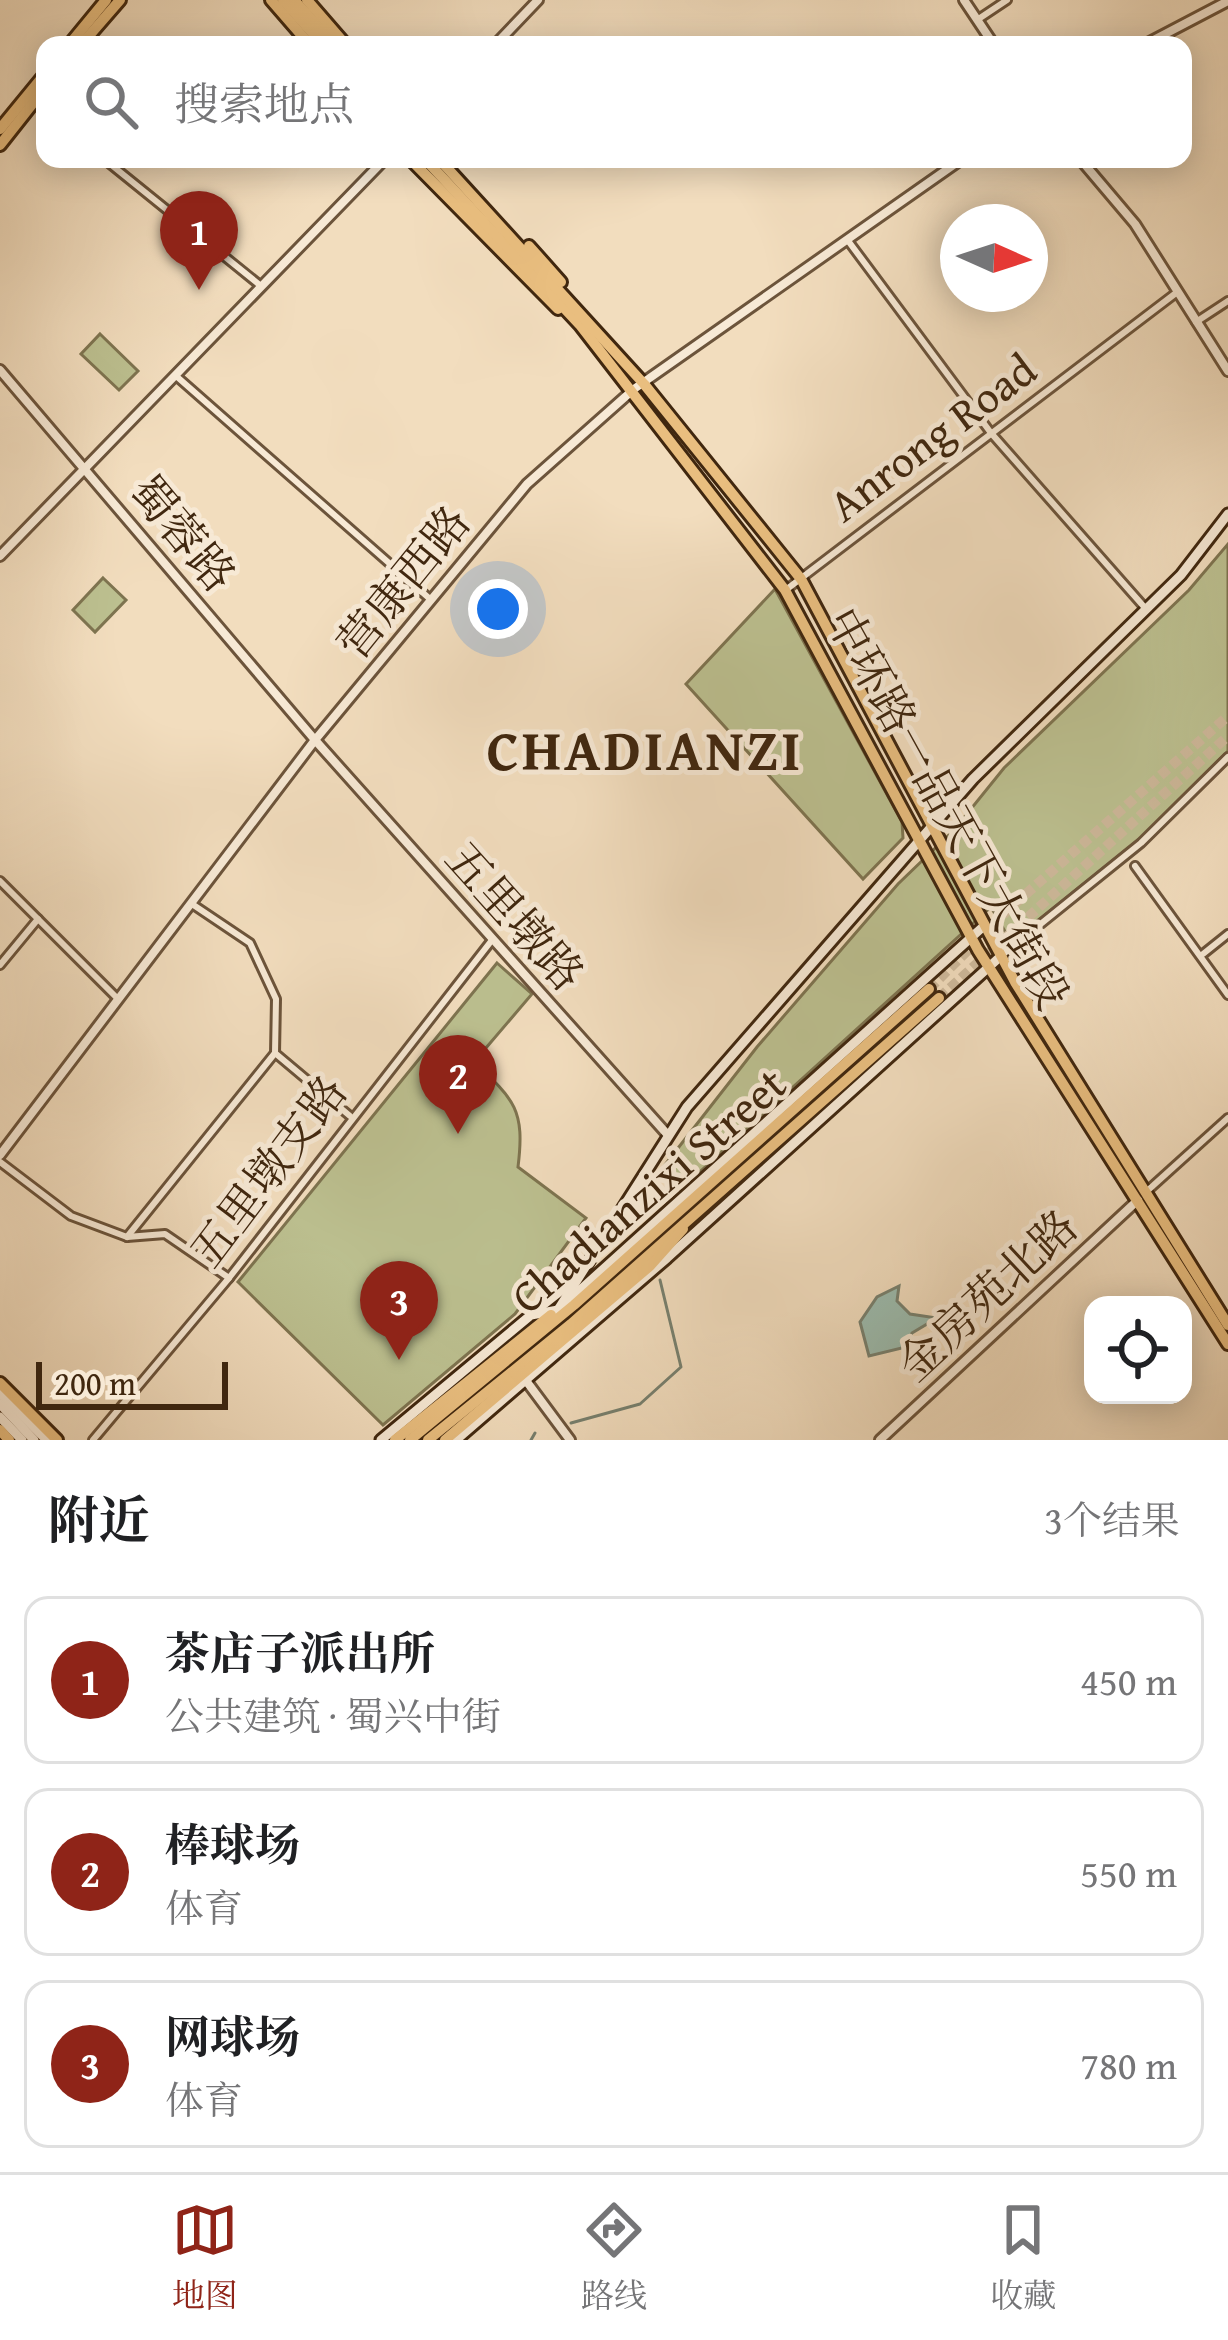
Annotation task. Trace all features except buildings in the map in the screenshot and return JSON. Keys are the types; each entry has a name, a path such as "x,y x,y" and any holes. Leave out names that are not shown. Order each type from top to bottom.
{"main road":[{"path":"76,36 106,0"},
{"path":"89,36 120,0"},
{"path":"271,0 302,36"},
{"path":"283,0 315,36"},
{"path":"294,0 327,36"},
{"path":"307,0 338,36"},
{"path":"0,129 36,85"},
{"path":"0,145 36,99"},
{"name":"中环路一品天下大街段","path":"419,168 532,286 582,320"},
{"path":"434,168 547,282"},
{"path":"452,168 547,282"},
{"name":"中环路一品天下大街段","path":"453,168 551,270 582,320"},
{"name":"中环路一品天下大街段","path":"547,282 801,579 1001,956 1228,1345"},
{"name":"中环路一品天下大街段","path":"639,387 785,590 910,813 919,839 988,966 1228,1325"},
{"path":"560,1312 572,1282 668,1134 932,824 1147,609 1228,514"},
{"path":"395,1440 473,1373 560,1312 985,925"},
{"path":"456,1440 527,1382 1001,956"},
{"name":"Chadianzixi Street","path":"410,1440 934,993 754,1160"},
{"path":"690,1234 754,1160"},
{"path":"428,1440 571,1324 754,1160"},
{"path":"445,1440 650,1266 696,1212"},
{"path":"381,1440 572,1282"},
{"path":"531,1315 560,1312"},
{"path":"0,1383 57,1440"},
{"path":"0,1404 34,1440"},
{"path":"0,1418 22,1440"}],"street":[{"path":"504,36 538,0"},
{"path":"964,0 988,36"},
{"path":"977,20 1007,0"},
{"path":"1202,0 1209,12"},
{"path":"1162,36 1228,1"},
{"path":"115,168 261,286"},
{"path":"0,556 376,168"},
{"name":"营康西路","path":"0,1158 116,997 315,740 527,484 639,387 950,168"},
{"path":"1088,168 1135,224 1228,371"},
{"path":"849,242 991,434 1147,609"},
{"name":"Anrong Road","path":"785,590 1176,293"},
{"path":"1194,323 1228,301"},
{"name":"蜀蓉路","path":"0,370 315,740"},
{"path":"175,375 430,599"},
{"name":"五里墩路","path":"315,740 668,1134"},
{"path":"1001,956 1141,843 1228,757"},
{"path":"1136,866 1228,995"},
{"path":"0,881 116,997"},
{"path":"128,1238 275,1053 276,999 250,943 189,902"},
{"path":"0,965 38,919"},
{"path":"1203,954 1228,934"},
{"name":"五里墩支路","path":"93,1440 229,1278 350,1116 492,940"},
{"path":"275,1053 350,1116"},
{"path":"1142,1196 1228,1118"},
{"path":"0,1158 71,1216 128,1238 165,1234 229,1278"},
{"name":"金房苑北路","path":"880,1440 1142,1196"},
{"path":"527,1382 570,1440"},
{"path":"0,1394 46,1440"}],"green space":[{"path":"100,334 138,371 119,390 81,354"},
{"path":"1228,544 1228,751 1141,838 1011,942 991,907 682,1188 664,1166 757,1047 898,884 954,830 1004,768 1189,590"},
{"path":"103,578 126,600 95,632 73,610"},
{"path":"775,589 902,822 903,838 863,879 686,684"},
{"path":"497,963 532,994 474,1062 514,1107 520,1132 518,1167 586,1218 515,1314 383,1425 238,1282"}],"shaded area":[{"path":"899,1286 897,1301 910,1314 937,1318 912,1333 906,1347 869,1356 860,1322 877,1297"}],"waterway":[{"path":"571,1423 640,1404 681,1367 660,1280"},
{"path":"531,1440 535,1433"}],"tunnel":[{"path":"929,989 1010,908 1228,716"},
{"path":"939,998 1228,736"}],"place":[{"name":"茶店子派出所","path":"199,290"},
{"name":"棒球场","path":"458,1134"},
{"name":"网球场","path":"399,1360"}],"district":[{"name":"CHADIANZI","path":"645,750"}]}
